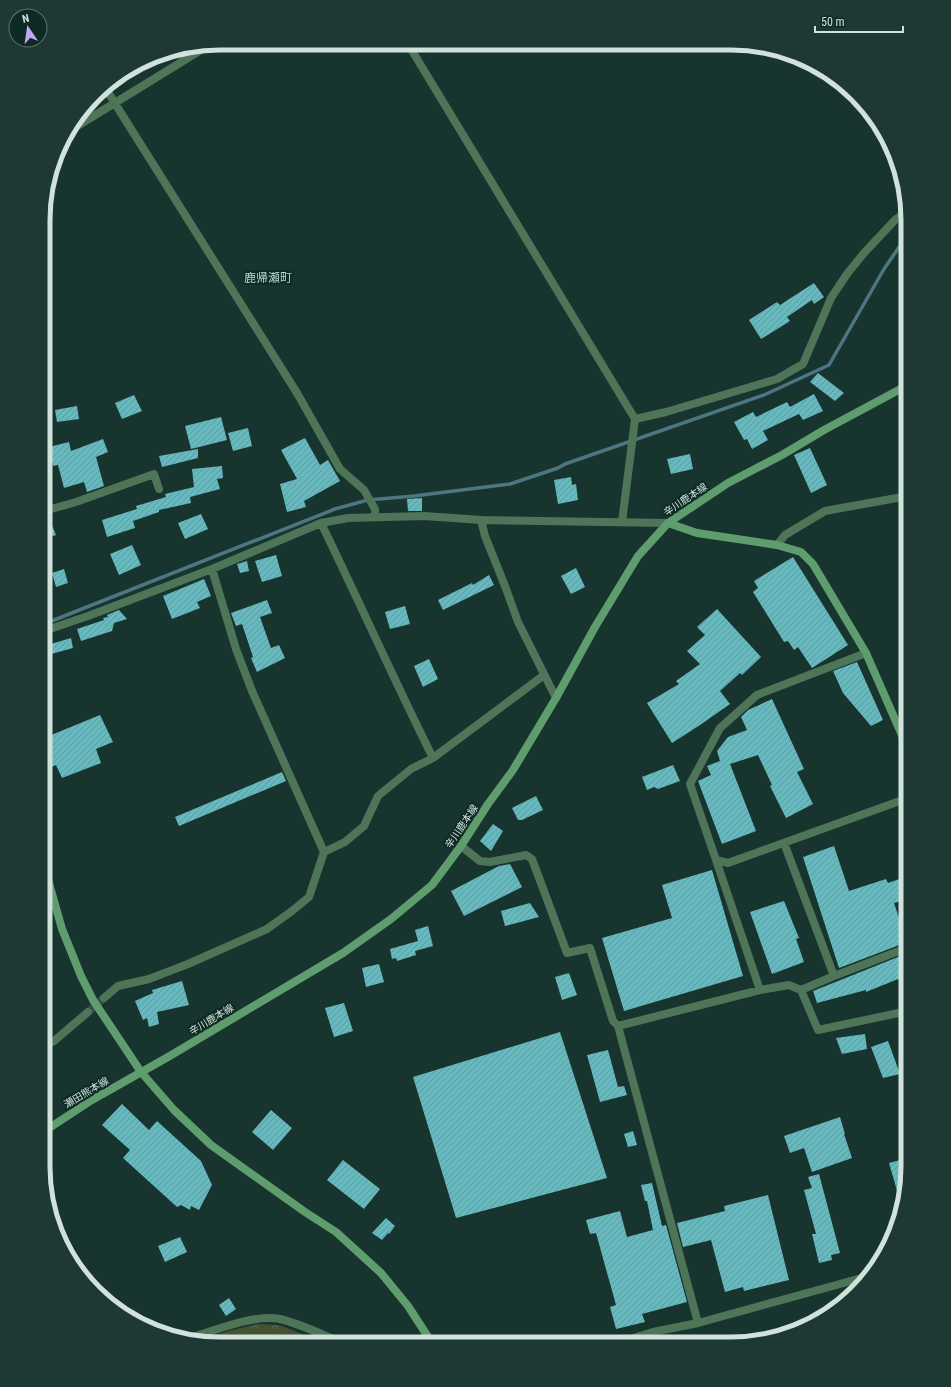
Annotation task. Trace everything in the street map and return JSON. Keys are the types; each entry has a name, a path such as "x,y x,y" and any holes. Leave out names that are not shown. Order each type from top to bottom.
{"main road":[{"name":"辛川鹿本線","path":"141,1072 349,949 391,919 432,885 461,846 488,804 513,770 556,698 595,627 638,556 668,523 728,482 782,455 824,430 901,389"},
{"path":"668,523 697,533 777,545 801,552 813,564 866,653 901,733"},
{"path":"50,884 62,929 81,976 93,1000 141,1072 174,1110 210,1145 336,1232 381,1273 408,1306 428,1337"},
{"name":"瀬田熊本線","path":"50,1127 92,1100 141,1072"}],"street":[{"path":"412,50 635,419 622,522"},
{"path":"80,124 199,51"},
{"path":"108,92 297,393 340,468 364,490 375,509 375,517"},
{"path":"635,419 666,412 777,379 803,364 831,298 847,274 864,253 901,216"},
{"path":"50,509 76,502 154,474 159,489"},
{"path":"777,545 785,535 825,511 901,497"},
{"path":"50,629 212,569 321,523 348,518 424,516 481,520 668,523"},
{"path":"481,520 485,536 518,622 556,698"},
{"path":"321,523 366,616 404,701 433,758"},
{"path":"104,998 118,986 149,979 188,964 267,928 309,898 324,852 252,691 236,649 212,569"},
{"path":"760,990 690,784 720,728 757,695 866,653"},
{"path":"324,852 345,842 364,826 378,796 411,769 433,758 544,675"},
{"path":"716,860 728,863 901,801"},
{"path":"784,843 834,976"},
{"path":"461,846 480,861 490,862 526,854 532,859 567,953 590,948 612,1021 618,1026 698,1323"},
{"path":"801,990 901,950"},
{"path":"618,1026 760,990 789,985 801,990 818,1030 901,1012"},
{"path":"50,1043 88,1012"},
{"path":"637,1337 698,1323 859,1279"},
{"path":"197,1336 226,1326 257,1319 279,1319 328,1337"}],"green space":[{"path":"258,1324 279,1325 310,1337 208,1337"}],"building":[{"path":"814,283 824,297 814,304 812,300 787,317 790,321 761,339 749,320 777,302 780,305"},
{"path":"818,373 844,393 835,401 810,382"},
{"path":"814,394 823,411 803,420 799,414 763,431 768,440 752,449 747,439 744,440 734,422 753,412 756,417 787,402 790,407"},
{"path":"134,395 142,411 122,419 115,403"},
{"path":"77,406 79,419 57,422 55,410"},
{"path":"221,417 227,440 191,449 185,426"},
{"path":"248,428 252,446 233,451 228,433"},
{"path":"305,438 320,465 328,460 340,481 304,501 306,507 287,512 280,484 297,479 281,450"},
{"path":"103,439 108,452 96,457 104,486 87,492 84,482 64,488 58,465 53,466 50,447 69,442 71,451"},
{"path":"810,448 827,485 811,493 794,455"},
{"path":"198,449 198,458 162,467 159,456"},
{"path":"690,454 693,469 671,474 667,459"},
{"path":"222,466 223,478 217,479 220,489 190,497 191,503 159,510 159,512 133,521 135,528 107,537 102,520 137,509 136,506 166,497 165,494 194,487 192,469"},
{"path":"571,477 572,485 576,484 578,500 558,504 554,480"},
{"path":"422,498 422,511 408,511 407,499"},
{"path":"201,514 208,529 185,539 178,523"},
{"path":"50,521 56,535 50,537"},
{"path":"132,545 141,565 119,575 110,554"},
{"path":"276,555 282,576 262,582 255,561"},
{"path":"793,557 848,645 812,668 798,647 794,650 788,641 784,642 753,592 758,588 754,581"},
{"path":"247,561 249,571 240,573 237,564"},
{"path":"576,568 585,587 571,594 561,576"},
{"path":"64,569 68,583 56,587 52,573"},
{"path":"489,575 494,585 443,610 438,600 472,583 473,585"},
{"path":"204,579 211,596 197,602 200,608 172,619 163,596"},
{"path":"267,600 272,613 260,617 271,648 279,645 285,658 257,672 251,658 253,657 242,624 236,626 231,613"},
{"path":"405,606 410,624 390,629 385,612"},
{"path":"717,609 761,657 742,675 740,673 720,691 730,704 672,743 647,703 679,684 676,681 700,664 687,651 705,635 697,627"},
{"path":"119,610 127,619 114,623 112,631 81,641 77,629 104,620 103,618 108,617 107,615"},
{"path":"71,638 73,648 50,654 50,644"},
{"path":"429,659 438,679 423,687 414,666"},
{"path":"857,662 883,720 871,726 843,693 833,671"},
{"path":"772,699 804,769 797,772 813,804 786,818 770,786 772,785 758,755 730,764 756,831 722,844 698,781 711,775 707,766 720,761 717,751 728,737 747,730 741,717 748,710"},
{"path":"100,715 113,742 96,749 101,763 62,778 56,765 50,768 50,736"},
{"path":"673,765 680,781 658,789 654,787 647,790 642,777"},
{"path":"282,772 286,781 179,826 175,817"},
{"path":"536,796 543,810 522,820 518,820 512,808"},
{"path":"493,824 503,831 491,851 480,841"},
{"path":"834,846 849,891 886,879 888,883 901,878 901,901 894,903 901,924 901,944 839,968 803,857"},
{"path":"510,864 522,887 464,916 451,891 499,866"},
{"path":"712,870 743,976 624,1011 602,938 672,918 662,885"},
{"path":"784,901 799,938 796,939 804,962 772,974 750,912"},
{"path":"530,903 539,917 505,926 501,911"},
{"path":"428,926 433,946 415,951 416,955 397,961 396,958 392,959 390,949 418,941 415,930"},
{"path":"901,956 901,978 866,992 866,990 817,1003 813,991"},
{"path":"379,964 384,982 366,987 362,968"},
{"path":"569,973 577,995 562,1000 555,977"},
{"path":"182,981 189,1005 157,1012 159,1024 149,1027 147,1018 143,1020 135,1001 153,993 152,990"},
{"path":"344,1003 353,1031 334,1037 325,1008"},
{"path":"560,1032 607,1178 456,1218 413,1077"},
{"path":"865,1034 867,1049 842,1054 836,1038"},
{"path":"888,1041 900,1074 883,1078 871,1047"},
{"path":"608,1050 618,1087 624,1086 627,1095 600,1102 587,1055"},
{"path":"122,1104 149,1130 157,1121 201,1161 212,1185 199,1210 191,1206 190,1210 181,1205 177,1207 123,1158 130,1150 102,1125"},
{"path":"271,1110 292,1128 273,1150 252,1132"},
{"path":"840,1117 852,1158 812,1172 804,1148 790,1153 784,1136"},
{"path":"633,1131 637,1145 628,1147 624,1134"},
{"path":"343,1160 380,1189 364,1209 327,1180"},
{"path":"901,1160 899,1196 889,1163"},
{"path":"819,1174 840,1253 831,1255 832,1260 819,1263 812,1234 816,1234 804,1190 812,1188 808,1177"},
{"path":"652,1183 662,1226 666,1225 687,1302 642,1314 645,1322 616,1329 610,1307 616,1305 596,1233 590,1234 586,1220 620,1211 627,1237 653,1230 647,1201 645,1201 641,1185"},
{"path":"768,1195 789,1280 744,1291 743,1287 725,1292 711,1240 683,1247 677,1223 725,1211 724,1206"},
{"path":"386,1218 395,1226 382,1240 372,1233"},
{"path":"180,1237 187,1252 165,1262 158,1246"},
{"path":"229,1298 236,1309 226,1316 219,1305"}],"waterway":[{"path":"50,622 335,509 368,500 510,484 764,395 829,365 884,269 901,244"}],"tunnel":[{"path":"88,1012 104,998"}],"district":[{"name":"鹿帰瀬町","path":"268,278"}]}
